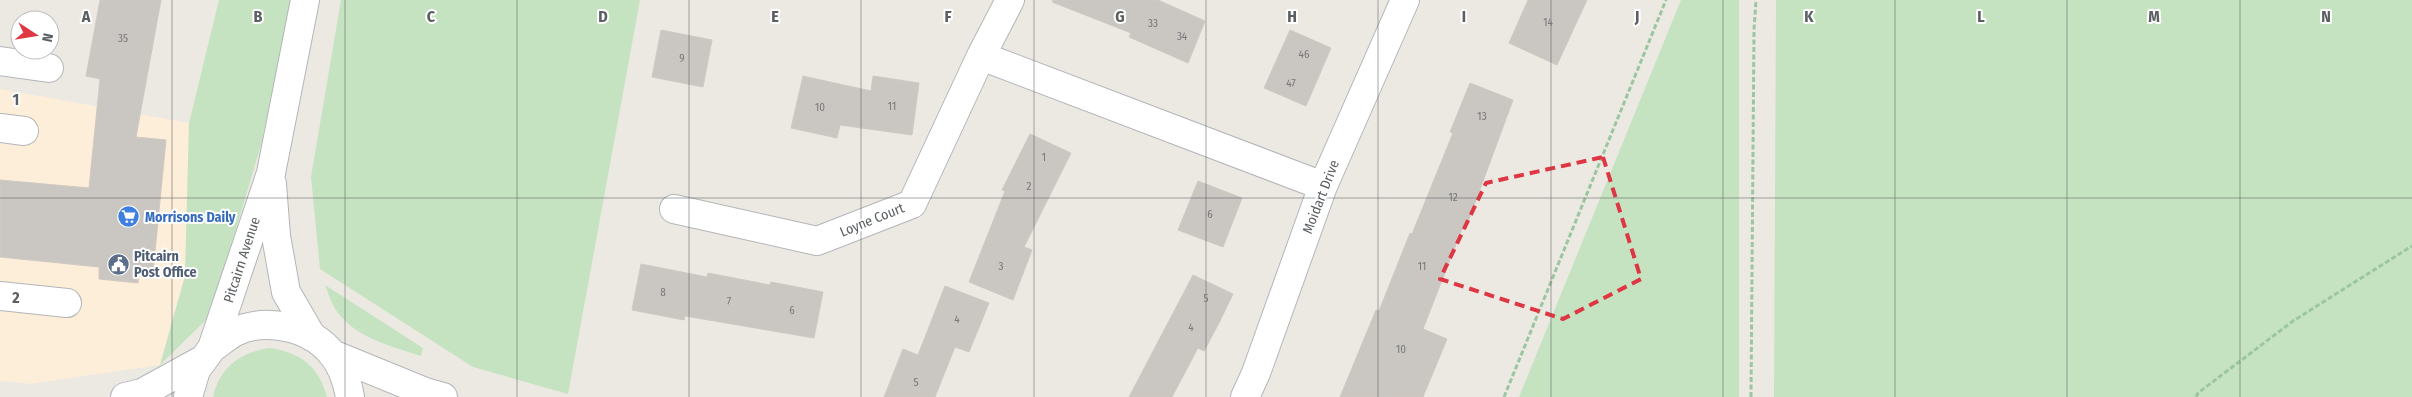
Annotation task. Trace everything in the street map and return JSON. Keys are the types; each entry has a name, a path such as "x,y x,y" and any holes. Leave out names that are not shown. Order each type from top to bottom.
{"street":[{"name":"Pitcairn Avenue","path":"188,397 196,370 208,353 271,173 305,0"},
{"name":"Loyne Court","path":"674,209 817,242 912,204 981,56 1010,0"},
{"name":"Moidart Drive","path":"1245,397 1256,373 1323,186 1405,0"},
{"path":"981,56 1323,186"},
{"path":"0,61 49,68"},
{"name":"Pitcairn Avenue","path":"271,173 276,236 286,292 322,345 346,376 350,397"},
{"path":"0,296 67,303"},
{"name":"Pitcairn Avenue","path":"208,353 235,332 262,325 288,327 322,345"},
{"path":"322,345 425,392 443,397"},
{"path":"124,397 142,393 208,353"}],"path":[{"path":"1504,397 1666,0"},
{"path":"1751,397 1754,30 1756,0"},
{"path":"2196,397 2198,393 2293,321 2412,246"}],"highlighted area":[{"path":"1603,157 1641,279 1563,319 1440,279 1486,183"}],"shaded area":[{"path":"0,89 189,123 185,276 160,365 30,384 0,381"}],"green space":[{"path":"219,0 291,0 261,145 210,316 160,365 185,276 189,123"},
{"path":"341,0 640,0 568,394 473,367 320,269 311,177"},
{"path":"1681,0 1739,0 1739,397 1519,397"},
{"path":"1776,0 2412,0 2412,397 1774,397"},
{"path":"325,285 423,348 421,356 373,339 351,326 334,307"},
{"path":"269,348 290,353 307,362 319,377 327,397 213,397 221,377 233,363 249,354"}],"building":[{"path":"100,0 161,0 136,137 166,140 153,272 139,270 138,283 99,279 99,267 0,257 0,180 89,188 100,79 86,76"},
{"path":"1053,0 1158,0 1205,21 1188,63 1129,37 1131,33 1052,2"},
{"path":"1528,0 1587,0 1557,65 1509,43"},
{"path":"661,30 712,40 703,87 652,77"},
{"path":"1290,30 1331,48 1306,106 1264,88"},
{"path":"803,76 871,91 873,76 919,83 912,135 840,125 837,138 791,128"},
{"path":"1470,83 1513,100 1465,230 1462,229 1423,329 1447,339 1423,397 1340,397 1376,310 1379,311 1410,233 1412,234 1453,133 1450,132"},
{"path":"1030,134 1071,153 1024,247 1032,250 1013,300 969,282 1005,191 1002,190"},
{"path":"1198,181 1242,198 1223,247 1178,230"},
{"path":"641,264 707,277 708,273 770,285 771,282 823,292 814,338 685,316 684,320 632,310"},
{"path":"1193,275 1233,294 1219,323 1204,351 1198,348 1172,397 1129,397"},
{"path":"945,286 989,303 969,352 955,347 935,397 884,397 903,349 918,355"}],"place":[{"name":"Morrisons Daily","path":"129,217"},
{"name":"Pitcairn Post Office","path":"118,264"}]}
